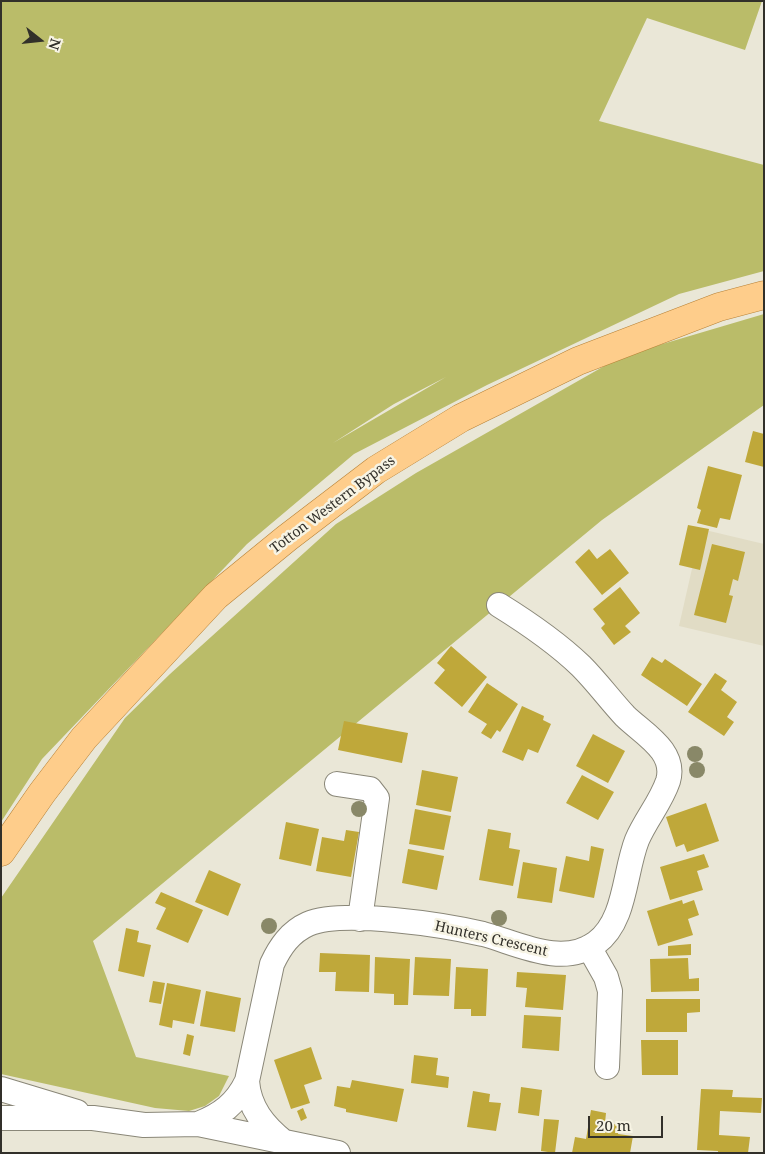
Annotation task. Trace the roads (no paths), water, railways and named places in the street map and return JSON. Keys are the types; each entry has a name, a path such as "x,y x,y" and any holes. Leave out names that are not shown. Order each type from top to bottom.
{"main road":[{"name":"Totton Western Bypass","path":"1,852 42,793 84,738 216,596 287,538 376,470 460,418 578,361 719,307 764,295"}],"street":[{"name":"Hunters Crescent","path":"198,1124 226,1110 242,1092 247,1081 266,982 279,949 294,933 308,924 330,919 360,919 458,928 554,954 567,954 589,947 605,935 613,924 633,851 646,820 667,784 669,764 657,744 626,716 577,662 545,636 499,605"},
{"path":"337,784 370,789 377,798 360,919"},
{"path":"589,947 606,977 610,991 607,1067"},
{"name":"Hunters Crescent","path":"247,1081 252,1104 258,1114 266,1126 284,1142"},
{"path":"1,1089 59,1105 93,1118"},
{"path":"1,1118 93,1118 144,1125 198,1124 338,1153"},
{"path":"144,1125 180,1138 256,1153"}]}
